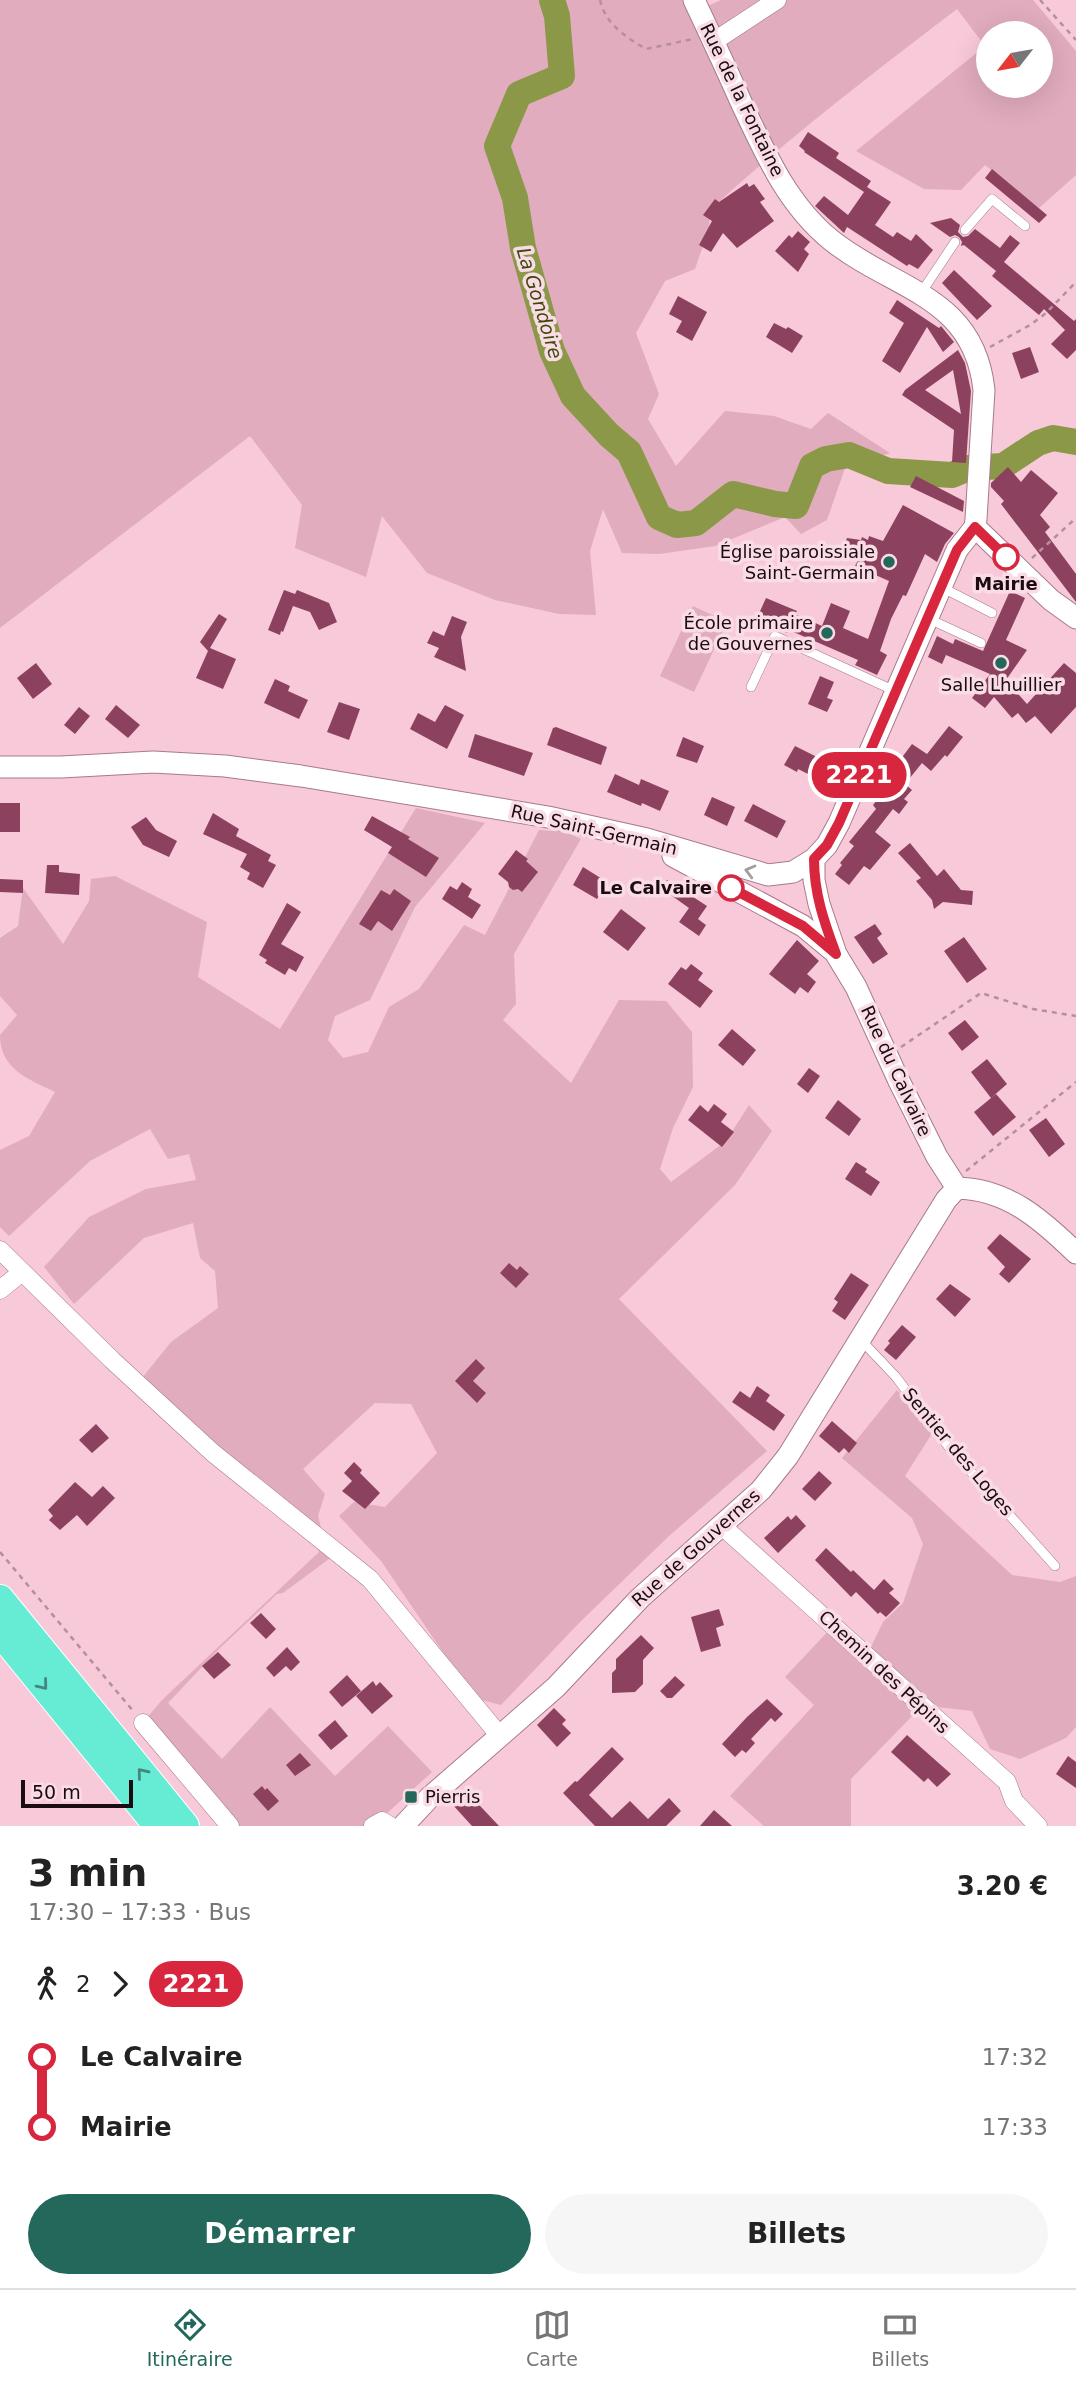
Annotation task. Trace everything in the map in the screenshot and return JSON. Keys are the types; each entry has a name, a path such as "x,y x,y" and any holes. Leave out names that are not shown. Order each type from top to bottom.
{"highway":[{"path":"0,1599 186,1826"},
{"path":"0,1632 158,1826"}],"street":[{"name":"Rue de la Fontaine","path":"694,0 770,164 788,194 808,218 851,255 921,293 947,313 961,328 976,354 985,390 975,527"},
{"path":"711,38 777,0"},
{"path":"975,527 1051,600 1076,618"},
{"name":"Rue Saint-Germain","path":"0,766 61,767 153,762 225,766 301,776 548,817 647,839 659,845 768,875 793,872 814,859 827,845 839,823 957,550 975,527"},
{"name":"Rue du Calvaire","path":"659,845 693,868 803,926 836,954"},
{"name":"Rue du Calvaire","path":"814,859 814,880 819,904 836,954 856,987 887,1057 937,1157 955,1185"},
{"path":"955,1185 999,1195 1028,1210 1076,1253"},
{"name":"Rue de Gouvernes","path":"403,1826 429,1798 556,1687 640,1598 761,1490 788,1456 955,1185"},
{"path":"0,1250 112,1360 213,1453 370,1579 500,1736"},
{"path":"0,1290 22,1272"},
{"name":"Chemin des Pépins","path":"721,1525 1007,1782 1014,1801 1038,1826"},
{"path":"143,1723 230,1826"},
{"path":"373,1826 382,1821 390,1826"}],"lane":[{"path":"965,230 992,198 1025,226"},
{"path":"921,293 955,242"},
{"path":"941,587 992,613"},
{"path":"927,618 981,642"},
{"path":"751,687 775,636 895,691"},
{"name":"Sentier des Loges","path":"859,1339 896,1377 948,1446 1055,1566"}],"path":[{"path":"600,0 602,9 622,35 646,50 711,38"},
{"path":"1040,0 1076,40"},
{"path":"976,354 1030,325 1046,313 1076,282"},
{"path":"1019,570 1076,518"},
{"path":"887,1057 981,993 1033,1009 1076,1016"},
{"path":"955,1185 1076,1082"},
{"path":"0,1552 143,1723"}],"shaded area":[{"path":"0,0 684,0 690,14 721,0 1033,0 1051,21 976,21 976,34 957,9 800,132 710,210 709,228 695,269 665,281 636,333 659,394 648,419 676,466 725,411 774,416 811,429 828,413 890,453 845,468 827,520 801,534 785,517 715,546 659,554 622,553 603,509 590,551 596,615 559,614 495,600 427,573 382,516 366,577 295,548 302,505 250,436 0,628"},
{"path":"1054,25 1076,51 1076,175 1039,208 985,165 961,190 924,189 856,151 976,53 976,98 1054,98"},
{"path":"693,606 727,622 694,692 660,676"},
{"path":"416,808 485,823 415,907 370,1000 335,1016 328,1040 343,1058 368,1052 389,1007 419,989 464,925 485,935 539,830 566,832 581,839 514,954 516,1004 503,1020 571,1083 619,1000 666,1001 692,1032 693,1087 673,1128 660,1169 671,1182 726,1141 749,1105 772,1131 735,1185 619,1299 767,1451 669,1536 579,1623 501,1705 474,1698 381,1561 339,1516 354,1502 385,1507 437,1453 411,1404 375,1403 303,1469 325,1494 318,1516 329,1559 283,1593 277,1594 220,1648 168,1703 222,1759 270,1707 335,1776 388,1726 432,1772 373,1826 235,1826 146,1719 162,1700 319,1552 293,1508 182,1418 142,1378 171,1342 218,1308 215,1271 200,1258 193,1223 144,1238 74,1304 44,1267 89,1217 146,1189 196,1180 189,1154 168,1159 150,1129 90,1161 9,1236 0,1227 0,1150 29,1136 55,1092 17,1071 10,1065 1,1047 0,1035 17,1015 0,996 0,938 18,926 23,888 63,944 89,901 91,879 115,876 207,922 198,977 280,1029"},
{"path":"897,1390 933,1432 905,1476 1012,1575 1060,1582 1076,1576 1076,1727 1066,1738 1020,1759 990,1749 972,1711 937,1707 915,1713 851,1779 851,1826 764,1826 730,1796 814,1705 785,1677 833,1626 871,1647 883,1622 903,1603 923,1544 912,1518 842,1458"}],"building":[{"path":"808,132 839,153 836,158 871,181 867,187 891,202 875,225 893,237 897,232 911,241 916,234 933,250 918,269 909,264 907,266 847,227 844,233 815,206 824,196 848,215 864,192 804,152 799,146"},
{"path":"992,169 1047,215 1039,223 985,178"},
{"path":"747,183 749,187 754,184 765,199 760,202 774,221 737,248 723,233 711,252 699,245 712,221 703,215 715,199 719,202"},
{"path":"951,218 960,225 958,232 963,237 975,229 1000,248 1010,235 1020,243 1004,262 1074,321 1076,319 1076,350 1067,359 1051,344 1065,330 1044,309 1039,315 992,276 996,271 964,245 961,246 959,237 950,237 930,223"},
{"path":"798,231 810,242 804,249 809,254 798,272 775,251 789,235 792,238"},
{"path":"954,270 992,306 977,320 942,283"},
{"path":"678,296 707,312 692,341 676,332 682,321 669,314"},
{"path":"897,300 939,328 941,326 954,342 943,352 927,327 900,373 882,361 904,323 889,313"},
{"path":"774,323 803,336 792,353 766,337"},
{"path":"1030,347 1039,372 1021,379 1012,353"},
{"path":"958,350 965,363 971,391 966,463 952,462 954,430 902,395","holes":["953,370 961,414 925,390"]},
{"path":"1008,467 1021,482 1031,470 1058,493 1040,515 1050,527 1045,532 1076,574 1076,602 1001,504 1004,501 991,487 991,483"},
{"path":"916,476 964,501 963,512 910,487"},
{"path":"903,505 954,533 945,544 937,562 925,554 906,596 903,595 891,619 880,651 887,655 877,675 855,665 858,660 789,630 787,633 756,620 766,598 797,611 795,614 822,626 831,603 850,611 843,628 868,639 889,581 855,566 858,560 843,548 847,538 861,540 862,537 868,540 869,536 883,541"},
{"path":"284,590 295,594 297,590 329,603 337,622 319,630 310,612 293,606 280,635 268,630"},
{"path":"1010,591 1025,598 1006,640 1027,650 1006,680 1027,704 1064,663 1076,673 1076,707 1051,734 1035,716 1026,723 1018,713 1012,718 994,697 985,708 972,698 990,674 946,655 942,664 928,657 937,636 953,644 955,639 983,651"},
{"path":"219,614 227,619 210,648 236,659 223,689 196,678 208,651 200,642"},
{"path":"452,616 467,622 461,637 466,671 434,657 439,648 427,643 433,631 444,636"},
{"path":"36,663 52,684 33,699 17,678"},
{"path":"820,676 834,682 827,698 833,700 827,712 808,704"},
{"path":"275,679 290,686 288,691 308,700 299,719 264,703"},
{"path":"339,702 360,709 349,740 327,732"},
{"path":"116,705 140,725 128,738 105,719"},
{"path":"445,705 464,715 447,749 410,729 418,713 435,722"},
{"path":"79,707 90,716 75,734 64,725"},
{"path":"949,726 963,737 931,771 922,763 905,784 912,790 904,799 908,802 899,814 893,809 875,832 891,845 870,870 864,866 849,885 835,874 854,846 849,842 876,809 873,805 899,772 894,768 912,744 927,754"},
{"path":"553,728 607,747 601,765 547,745"},
{"path":"475,734 533,753 524,776 468,757"},
{"path":"683,737 704,746 697,763 676,756"},
{"path":"795,746 829,763 831,759 845,766 828,795 816,789 820,780 784,765"},
{"path":"615,774 639,785 641,779 669,791 660,811 607,792"},
{"path":"712,797 735,807 727,826 704,815"},
{"path":"0,803 20,803 20,832 0,832"},
{"path":"753,804 786,821 777,838 744,821"},
{"path":"213,813 239,829 236,836 271,855 268,861 276,865 263,888 247,879 250,873 240,867 247,854 203,834"},
{"path":"372,816 410,837 408,839 439,858 426,877 388,853 392,847 364,830"},
{"path":"146,817 156,830 177,841 169,857 143,845 131,827"},
{"path":"910,843 937,876 944,869 961,890 973,891 972,905 943,902 934,909 932,900 916,881 921,878 898,853"},
{"path":"516,850 528,859 526,861 538,872 522,892 509,887 508,882 498,874"},
{"path":"47,865 59,865 59,872 80,874 79,895 45,893"},
{"path":"583,867 607,882 597,899 573,885"},
{"path":"0,879 23,880 23,893 0,892"},
{"path":"667,880 707,906 698,919 706,925 699,936 679,922 689,908 661,888"},
{"path":"462,882 472,889 468,897 481,905 472,919 442,899 450,886 457,890"},
{"path":"394,889 411,901 392,931 378,921 371,931 359,924 381,890 390,895"},
{"path":"287,903 301,912 281,944 304,957 296,972 289,968 285,975 265,963 267,960 259,955"},
{"path":"621,909 646,928 628,951 603,932"},
{"path":"875,924 882,934 877,938 888,954 873,964 854,937"},
{"path":"964,937 987,969 967,983 944,951"},
{"path":"797,940 819,961 807,974 816,982 808,993 800,987 795,994 769,974"},
{"path":"691,964 703,973 698,980 713,991 700,1008 668,984 681,967 686,970"},
{"path":"965,1020 979,1037 962,1051 948,1033"},
{"path":"732,1029 756,1050 743,1066 718,1045"},
{"path":"987,1059 1007,1084 991,1098 971,1072"},
{"path":"809,1068 820,1076 808,1093 797,1084"},
{"path":"996,1094 1016,1117 993,1136 974,1112"},
{"path":"838,1100 861,1119 849,1136 825,1118"},
{"path":"714,1104 727,1114 721,1122 734,1132 722,1147 688,1120 700,1105 708,1112"},
{"path":"1046,1118 1065,1144 1049,1157 1029,1130"},
{"path":"856,1162 880,1182 871,1196 845,1179"},
{"path":"1000,1234 1031,1259 1009,1283 999,1274 1005,1267 987,1248"},
{"path":"509,1263 517,1270 520,1266 529,1274 516,1288 500,1273"},
{"path":"851,1273 869,1285 845,1320 832,1311 838,1302 834,1299"},
{"path":"950,1284 971,1299 955,1317 936,1299"},
{"path":"902,1325 916,1337 896,1360 884,1350"},
{"path":"476,1359 485,1368 473,1381 486,1393 477,1403 455,1381"},
{"path":"757,1386 770,1395 766,1401 785,1415 774,1431 732,1402 740,1391 750,1398"},
{"path":"832,1421 857,1443 849,1453 844,1448 839,1453 819,1436"},
{"path":"96,1424 109,1438 92,1453 79,1440"},
{"path":"354,1462 362,1470 360,1473 380,1493 365,1509 342,1491 352,1481 344,1473"},
{"path":"819,1471 832,1483 815,1501 802,1489"},
{"path":"75,1482 92,1497 103,1486 115,1498 87,1526 77,1515 60,1530 49,1520 53,1516 48,1510"},
{"path":"796,1515 806,1526 778,1553 764,1538 788,1516 791,1520"},
{"path":"826,1548 874,1590 884,1579 894,1589 889,1593 900,1603 886,1617 880,1612 878,1614 856,1592 851,1597 815,1560"},
{"path":"719,1609 724,1625 716,1628 721,1646 701,1652 691,1617"},
{"path":"261,1613 276,1629 266,1639 250,1623"},
{"path":"641,1635 654,1648 643,1660 643,1684 635,1692 612,1693 612,1673 616,1669 616,1659"},
{"path":"287,1647 300,1662 291,1671 286,1666 274,1677 266,1668"},
{"path":"218,1652 231,1665 214,1679 202,1666"},
{"path":"347,1675 361,1691 342,1707 329,1692"},
{"path":"675,1676 685,1685 672,1698 667,1698 660,1691"},
{"path":"373,1681 376,1686 380,1682 393,1696 372,1714 356,1696"},
{"path":"767,1699 783,1714 775,1722 771,1718 751,1739 755,1743 746,1753 742,1750 735,1757 722,1744"},
{"path":"554,1708 566,1720 562,1724 571,1733 557,1747 537,1725"},
{"path":"335,1720 348,1736 331,1750 318,1735"},
{"path":"907,1735 951,1774 937,1787 928,1778 924,1782 891,1752"},
{"path":"612,1747 624,1759 589,1795 612,1818 630,1801 648,1819 669,1798 681,1811 666,1826 595,1826 563,1793"},
{"path":"300,1753 311,1765 295,1776 286,1765"},
{"path":"1068,1756 1076,1762 1076,1788 1056,1774"},
{"path":"262,1786 279,1801 268,1811 253,1794"},
{"path":"466,1791 499,1826 472,1826 452,1804"},
{"path":"714,1810 732,1826 700,1826"}],"waterway":[{"name":"La Gondoire","path":"552,0 557,16 562,76 519,94 497,146 515,198 523,248 552,351 573,396 609,435 629,452 659,517 677,525 696,523 733,494 796,506 812,466 826,459 849,455 888,471 952,475 969,468 1003,466 1038,443 1053,438 1076,442"}],"bus line":[{"name":"2221","path":"731,888 803,926 836,954 819,904 814,880 814,859 827,845 839,823 957,550 975,527 1006,557"}],"place":[{"name":"Mairie","path":"1006,557"},
{"name":"Église paroissiale Saint-Germain","path":"889,562"},
{"name":"École primaire de Gouvernes","path":"827,633"},
{"name":"Salle Lhuillier","path":"1001,663"},
{"name":"Le Calvaire","path":"731,888"},
{"name":"Pierris","path":"411,1797"}]}
